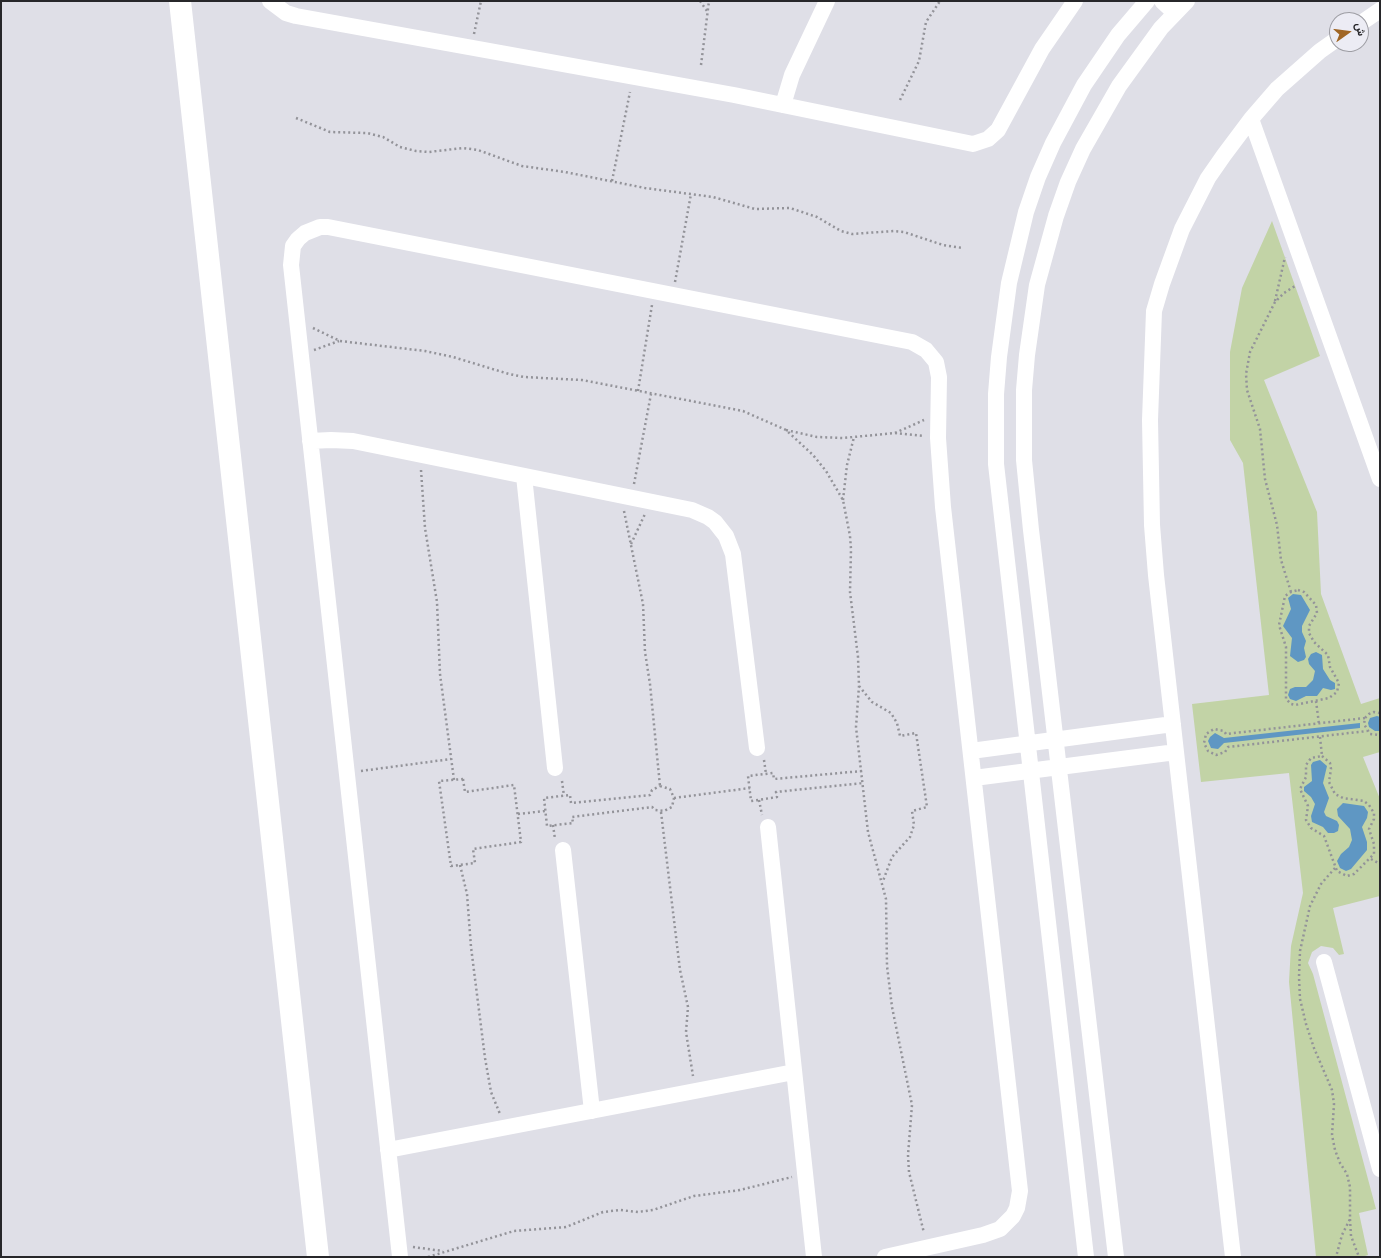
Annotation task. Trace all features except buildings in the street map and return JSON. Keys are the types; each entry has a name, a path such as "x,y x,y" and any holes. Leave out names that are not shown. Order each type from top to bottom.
{"main road":[{"path":"180,1 318,1257"}],"street":[{"path":"270,1 286,13 296,16 783,105 966,144 981,142 994,135 998,130 1042,49 1075,1"},
{"path":"783,105 792,75 827,1"},
{"path":"1086,1257 996,464 996,394 1003,320 1017,248 1026,212 1053,144 1069,111 1101,60 1147,1"},
{"path":"1162,1 1175,14"},
{"path":"1116,1257 1058,767 1024,460 1024,390 1031,320 1039,278 1056,216 1083,149 1118,86 1139,56 1186,1"},
{"path":"1369,18 1380,10"},
{"path":"1233,1257 1160,610 1152,525 1150,420 1154,311 1171,256 1194,204 1224,155 1251,119 1298,69 1329,45"},
{"path":"1251,119 1380,479"},
{"path":"399,1251 291,265 293,246 298,239 308,231 320,227 328,227 912,342 920,345 932,356 938,369 938,438 943,507 1018,1175 1019,1200 1013,1216 1000,1229 885,1257"},
{"path":"310,441 353,441 692,510 708,517 721,528 730,545 757,748"},
{"path":"524,476 555,768"},
{"path":"971,751 1173,724"},
{"path":"974,778 1176,752"},
{"path":"768,827 814,1257"},
{"path":"563,850 592,1111"},
{"path":"1324,962 1380,1169"},
{"path":"388,1150 794,1072"}],"path":[{"path":"472,48 481,1"},
{"path":"700,1 707,11"},
{"path":"701,65 708,1"},
{"path":"900,100 919,61 926,22 940,1"},
{"path":"612,181 633,77"},
{"path":"296,118 330,132 367,132 383,137 400,147 416,151 428,152 463,148 478,150 522,166 725,200 755,209 790,208 817,217 841,231 852,234 894,231 904,232 938,244 963,248"},
{"path":"672,295 691,194"},
{"path":"1291,592 1283,569 1277,525 1265,479 1260,429 1246,382 1250,352 1275,302 1279,277 1293,235"},
{"path":"1275,302 1290,289 1310,281"},
{"path":"638,391 654,291"},
{"path":"300,354 340,340"},
{"path":"652,394 626,497 630,545 643,604 644,652 650,684 660,786"},
{"path":"895,433 938,414"},
{"path":"786,430 817,437 854,437 895,433 938,438"},
{"path":"843,500 846,465 854,437"},
{"path":"420,455 425,528 437,602 440,674 454,780"},
{"path":"630,545 651,502"},
{"path":"1301,590 1316,605 1317,613 1309,626 1309,633 1314,642 1328,655 1330,668 1339,683 1336,692 1331,696 1316,701 1294,705 1286,699 1286,647 1279,625 1283,610 1283,600 1291,592 1301,590"},
{"path":"859,686 872,702 891,713 897,723 900,736 916,733 927,808 912,811 914,825 910,837 892,857 882,882"},
{"path":"1316,701 1319,724"},
{"path":"1380,713 1374,712 1365,718 1226,734 1219,729 1214,729 1206,734 1204,743 1208,751 1216,755 1225,752 1228,747 1367,731 1374,735 1380,735"},
{"path":"1365,718 1364,724 1367,731"},
{"path":"1320,736 1322,756"},
{"path":"1322,756 1328,760 1331,766 1328,782 1335,794 1343,798 1364,801 1373,810 1374,819 1369,829 1374,849 1371,859 1351,875 1343,876 1335,868 1323,834 1311,828 1308,823 1306,817 1308,806 1301,792 1302,783 1306,776 1307,762 1313,757 1322,756"},
{"path":"346,773 452,759"},
{"path":"862,771 774,779 773,773 748,776 751,801 777,797 776,792 863,783"},
{"path":"463,778 465,792 514,785 522,842 474,849 475,863 452,866 440,781 454,780 463,778"},
{"path":"660,786 670,789 674,798 672,807 661,812 652,807 572,817 572,823 547,826 544,798 570,795 571,803 650,794 652,790 660,786"},
{"path":"674,798 750,788"},
{"path":"518,814 545,811"},
{"path":"661,812 680,970 688,1007 686,1032 687,1044 696,1090"},
{"path":"1371,859 1380,864"},
{"path":"460,865 467,894 470,947 490,1085 505,1127"},
{"path":"1335,868 1320,884 1310,906 1300,951 1300,999 1314,1048 1332,1090 1334,1104 1332,1135 1335,1150 1340,1163 1347,1174 1350,1187 1351,1236 1359,1257"},
{"path":"428,1257 514,1231 566,1227 603,1212 620,1210 638,1212 653,1210 694,1196 740,1190 805,1173"},
{"path":"1336,1257 1342,1235 1350,1219"},
{"path":"399,1251 445,1252"}],"green space":[{"path":"1272,221 1320,356 1264,380 1317,512 1321,594 1361,704 1380,698 1380,752 1363,757 1380,799 1380,896 1333,908 1344,954 1339,955 1333,948 1321,946 1312,952 1308,963 1313,974 1376,1209 1359,1213 1368,1255 1362,1257 1316,1257 1289,982 1291,946 1303,893 1289,773 1201,782 1192,704 1269,695 1243,463 1230,440 1230,352 1242,288"}],"water":[{"path":"1293,594 1301,595 1310,610 1302,626 1302,632 1306,641 1304,648 1306,657 1304,660 1298,662 1290,656 1292,638 1283,626 1291,609 1288,598"},
{"path":"1316,652 1322,655 1323,669 1330,680 1335,683 1335,689 1331,690 1323,688 1317,696 1306,696 1296,701 1290,699 1288,695 1290,689 1295,687 1306,687 1313,680 1315,671 1309,664 1308,659 1311,654"},
{"path":"1377,716 1380,717 1380,731 1375,731 1369,727 1368,723 1370,718"},
{"path":"1360,723 1360,728 1224,743 1218,749 1211,748 1208,741 1215,733 1224,738"},
{"path":"1320,760 1327,766 1323,783 1329,798 1324,812 1326,816 1337,821 1339,825 1338,831 1334,833 1328,833 1323,827 1312,822 1311,816 1315,804 1311,797 1304,791 1304,787 1312,781 1311,765 1313,762"},
{"path":"1343,803 1364,806 1368,812 1367,818 1362,827 1367,842 1367,850 1351,869 1346,871 1340,868 1337,861 1341,854 1349,847 1352,840 1350,829 1338,816 1337,809"}]}
